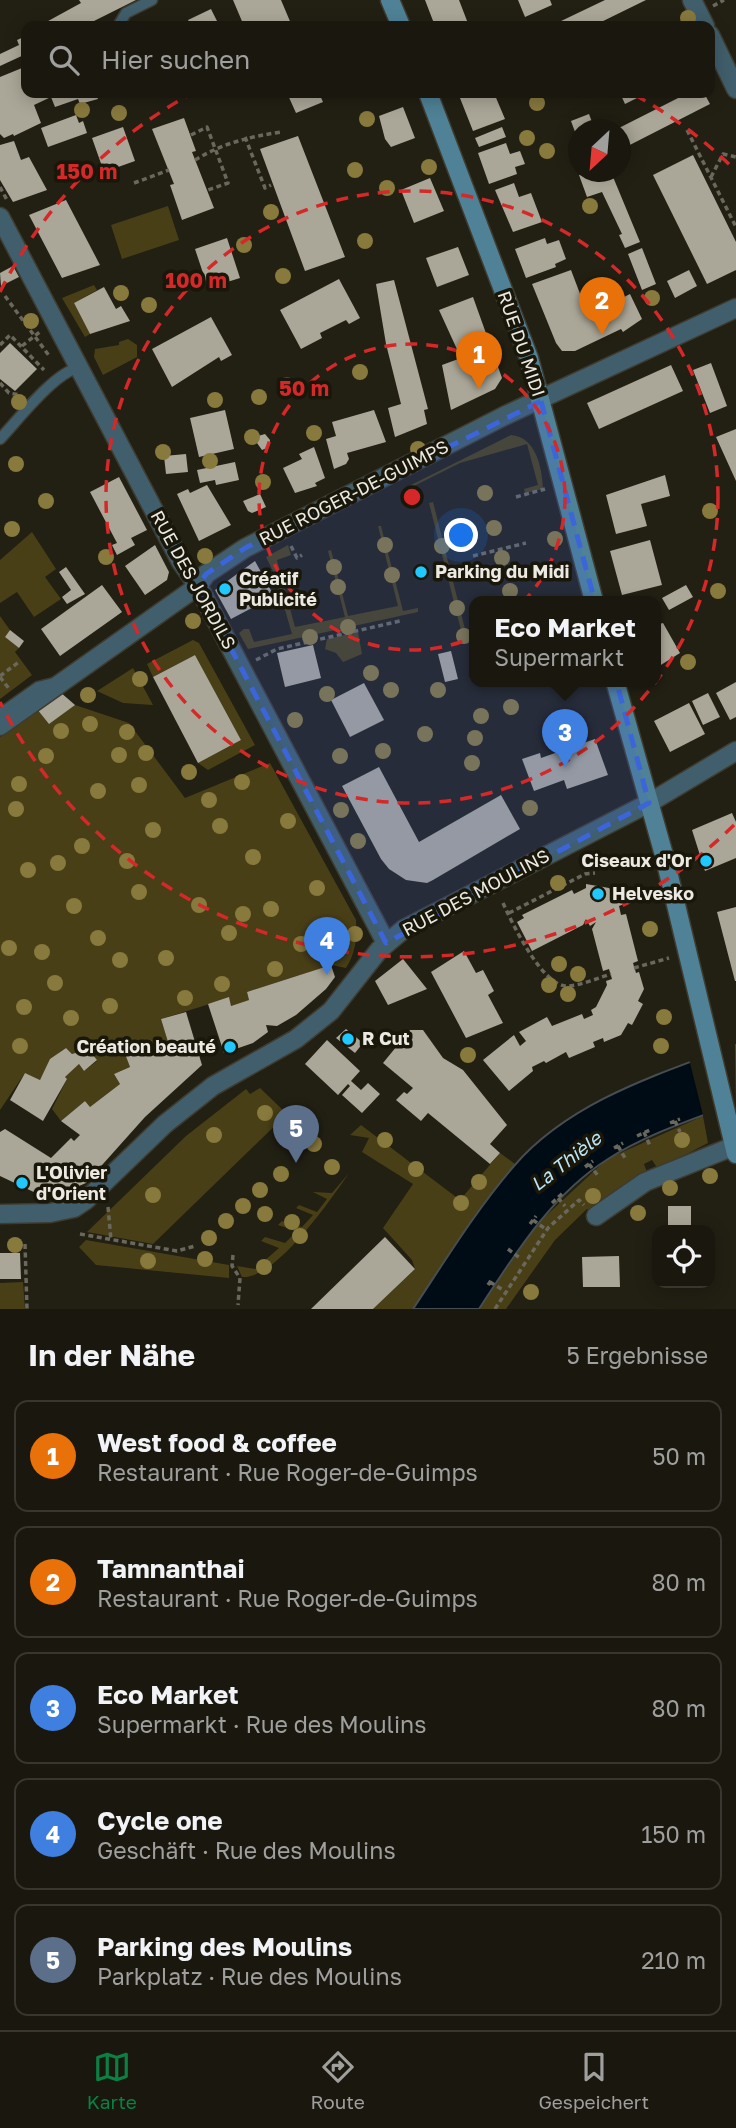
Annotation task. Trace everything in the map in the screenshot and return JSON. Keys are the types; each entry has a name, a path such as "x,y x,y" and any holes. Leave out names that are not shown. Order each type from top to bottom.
{"main road":[{"path":"390,0 399,21"},
{"name":"RUE DU MIDI","path":"430,98 529,358 593,596"},
{"path":"617,687 649,803 733,1144"}],"street":[{"path":"692,0 702,21"},
{"path":"715,45 736,89"},
{"name":"RUE DES JORDILS","path":"0,216 71,372 181,562 198,586 386,943"},
{"name":"RUE ROGER-DE-GUIMPS","path":"0,726 198,586 206,574 245,548 504,416 736,308"},
{"name":"RUE DES MOULINS","path":"0,1214 50,1213 74,1208 86,1200 165,1124 213,1086 296,1039 331,1011 386,943 428,916 649,803 736,751"},
{"path":"596,1216 645,1182 733,1144"}],"lane":[{"path":"121,21 126,13 152,0"},
{"path":"0,439 71,372"},
{"path":"0,714 38,687 65,681"}],"path":[{"path":"191,135 207,127 228,183 208,190"},
{"path":"687,130 736,227"},
{"path":"195,160 215,148 244,137 281,132"},
{"path":"244,137 265,188 271,185"},
{"path":"711,177 723,154 736,157"},
{"path":"134,183 169,170"},
{"path":"5,296 35,336 71,372"},
{"path":"22,347 45,327"},
{"path":"0,345 10,335 46,372 37,380"},
{"path":"0,383 9,393 18,397 27,388"},
{"path":"516,497 547,489"},
{"path":"289,542 297,558 302,555"},
{"path":"473,556 526,543"},
{"path":"251,662 277,649 400,621"},
{"path":"10,690 0,677 19,663"},
{"path":"508,913 585,874 595,873"},
{"path":"503,903 526,949 556,983 567,987 611,974"},
{"path":"634,968 669,958"},
{"path":"680,1119 673,1122 680,1132"},
{"path":"637,1136 652,1129"},
{"path":"644,1132 650,1146"},
{"path":"618,1146 625,1158"},
{"path":"589,1164 599,1177"},
{"path":"552,1203 563,1193"},
{"path":"558,1198 565,1206"},
{"path":"495,1309 534,1248 562,1212 579,1200 596,1216"},
{"path":"108,1207 111,1240"},
{"path":"533,1220 544,1228"},
{"path":"80,1234 177,1251 195,1246"},
{"path":"25,1244 27,1309"},
{"path":"508,1250 521,1259"},
{"path":"233,1255 232,1266 240,1278 238,1305"},
{"path":"490,1282 503,1290"}],"highlighted area":[{"path":"541,401 649,803 386,943 198,586 206,574 245,548"}],"shaded area":[{"path":"168,206 179,240 122,259 111,225"},
{"path":"94,285 97,290 74,303 90,334 85,337 62,298"},
{"path":"128,339 137,345 137,357 103,375 94,357 95,349 119,345 119,342"},
{"path":"511,435 520,437 532,447 539,463 543,489 525,493 524,489 538,485 527,444 460,463 408,489 407,487"},
{"path":"433,502 467,637 463,638 429,503"},
{"path":"378,526 381,526 403,611 418,608 418,612 248,649 239,633 244,629 249,629 254,642 292,634 275,575 266,557 288,545 291,555 277,560 295,627 345,617 328,551 331,550 348,616 398,606"},
{"path":"32,532 56,569 45,577 61,599 34,617 17,592 0,603 0,560"},
{"path":"0,616 10,630 5,637 19,648 15,652 32,675 0,699"},
{"path":"358,632 362,654 343,662 336,653 325,649 327,639"},
{"path":"193,640 199,643 255,745 208,770 198,763 241,740 195,655 153,677 147,664"},
{"path":"133,668 153,705 123,703 97,691"},
{"path":"60,692 75,705 129,723 185,798 270,763 356,920 354,951 346,968 331,965 247,992 249,1000 231,1006 229,998 161,1019 168,1042 125,1051 130,1067 114,1074 120,1084 90,1107 85,1101 61,1121 52,1109 67,1079 65,1077 79,1064 84,1071 97,1061 89,1049 72,1054 66,1048 50,1062 40,1080 25,1073 0,1110 0,737"},
{"path":"260,1088 287,1114 153,1244 87,1232 186,1136 246,1089 250,1094"},
{"path":"703,1116 708,1143 658,1169 652,1160 644,1164 648,1175 593,1211 587,1209 555,1240 506,1309 479,1309 537,1224 607,1159"},
{"path":"361,1125 460,1200 500,1153 515,1164 473,1219 413,1309 373,1309 415,1269 412,1260 383,1228 413,1184 362,1152 369,1138 350,1135"},
{"path":"349,1173 301,1237 285,1253 255,1275 242,1277 237,1266 255,1269 279,1248 261,1241 265,1237 285,1243 297,1231 278,1225 282,1221 302,1227 313,1215 296,1208 299,1205 317,1212 327,1199 313,1192 332,1193"},
{"path":"86,1240 229,1265 229,1278 96,1265 79,1247"},
{"path":"23,1282 25,1309 0,1309 0,1283"}],"water":[{"name":"La Thièle","path":"736,1045 736,1103 638,1142 588,1174 569,1190 536,1227 479,1309 413,1309 487,1200 536,1143 561,1124 617,1092"}],"pier":[{"path":"735,1041 736,1107 704,1119 689,1059"}],"building":[{"path":"79,0 136,0 94,21 48,21 81,3"},
{"path":"233,0 281,0 290,21 242,21"},
{"path":"425,0 459,0 467,21 433,21"},
{"path":"518,0 550,0 552,5 525,17"},
{"path":"605,0 646,0 603,21 561,21"},
{"path":"211,9 217,21 188,21"},
{"path":"21,38 21,56 0,66 0,54 19,45 17,40"},
{"path":"21,68 21,98 49,98 34,105 41,123 14,136 13,134 4,138 0,134 0,77"},
{"path":"51,98 98,99 80,104 78,99 55,107"},
{"path":"289,98 321,98 323,102 296,113"},
{"path":"460,98 496,98 505,119 473,131"},
{"path":"622,98 637,98 625,104"},
{"path":"678,98 707,98 710,104 631,144 631,122"},
{"path":"403,107 415,138 391,147 385,139 379,116"},
{"path":"589,114 591,119 576,119"},
{"path":"76,115 79,123 83,121 87,133 48,147 41,128"},
{"path":"184,118 196,151 192,152 214,208 182,220 170,185 174,184 152,129"},
{"path":"123,127 135,161 104,172 92,138"},
{"path":"502,127 506,137 479,147 475,138"},
{"path":"298,136 345,257 305,271 260,149"},
{"path":"14,141 21,160 29,157 47,190 13,202 0,180 0,145"},
{"path":"506,143 510,154 520,151 525,164 515,167 517,174 489,184 478,153"},
{"path":"693,155 736,242 736,270 707,284 653,175"},
{"path":"430,178 444,211 414,223 401,190"},
{"path":"582,182 615,182 640,242 625,248 619,235 622,234 602,192 587,197"},
{"path":"514,183 519,197 531,193 542,222 513,232 495,190"},
{"path":"66,200 100,265 62,278 29,215"},
{"path":"227,238 240,278 208,288 195,249"},
{"path":"545,238 547,244 559,240 566,259 555,264 556,267 526,278 515,249"},
{"path":"458,247 469,275 437,287 426,258"},
{"path":"642,248 656,284 642,290 628,254"},
{"path":"13,266 19,277 1,286 0,273"},
{"path":"571,270 582,299 594,294 602,308 630,294 642,319 623,332 621,329 575,351 562,351 556,343 532,284"},
{"path":"689,270 697,286 675,298 667,281"},
{"path":"339,279 360,318 349,324 346,320 320,333 322,338 301,349 280,310"},
{"path":"394,280 428,409 424,410 427,424 395,437 388,408 401,404 386,344 376,284"},
{"path":"104,287 116,309 121,306 130,321 90,334 74,303"},
{"path":"473,297 502,378 495,389 451,410 442,365 461,358 439,310"},
{"path":"211,317 232,355 221,361 219,357 172,387 152,349"},
{"path":"10,343 37,369 15,391 0,379 0,353"},
{"path":"711,363 727,406 710,413 693,370"},
{"path":"671,365 683,391 599,429 587,403"},
{"path":"225,410 234,449 199,457 190,418"},
{"path":"374,410 386,442 347,453 349,459 346,464 334,469 326,439 336,436 332,422"},
{"path":"736,429 736,481 716,437"},
{"path":"265,434 270,440 269,447 262,450 257,443 258,436"},
{"path":"314,447 325,478 315,483 317,486 295,493 283,468 302,459 299,454"},
{"path":"186,454 188,472 166,474 164,456"},
{"path":"235,462 239,480 216,485 215,480 200,483 197,470"},
{"path":"665,475 670,496 641,504 647,526 616,534 606,495"},
{"path":"119,477 147,530 131,538 135,545 117,555 112,545 117,543 90,492"},
{"path":"207,485 231,525 199,541 177,494 188,489 190,493"},
{"path":"260,494 266,507 252,513 248,511 243,501"},
{"path":"650,540 662,585 622,595 610,551"},
{"path":"155,545 169,572 167,580 145,595 125,566"},
{"path":"255,561 274,596 231,619 215,590"},
{"path":"66,567 85,594 67,604 62,597 71,590 59,572"},
{"path":"102,585 122,612 60,656 41,629"},
{"path":"686,585 693,597 669,610 662,598"},
{"path":"661,624 680,653 661,665"},
{"path":"10,630 24,641 19,648 5,637"},
{"path":"313,645 321,678 285,687 277,653"},
{"path":"451,651 458,679 445,682 438,654"},
{"path":"195,655 241,740 198,763 153,677"},
{"path":"736,682 736,717 730,720 716,693"},
{"path":"364,683 384,720 350,737 331,700"},
{"path":"60,692 75,705 49,724 37,709"},
{"path":"708,693 720,717 703,725 692,701"},
{"path":"689,703 705,734 670,752 654,721"},
{"path":"595,739 608,775 567,789 564,780 534,791 522,759 540,753 541,758"},
{"path":"379,767 419,842 501,795 520,829 427,883 406,880 389,869 381,859 342,786"},
{"path":"732,813 736,822 736,858 705,871 692,830"},
{"path":"586,884 609,888 624,904 619,906 621,915 626,914 638,961 633,963 644,989 638,1001 643,1004 632,1025 628,1023 621,1035 604,1042 603,1038 593,1042 595,1047 569,1058 566,1052 532,1067 533,1071 509,1091 483,1060 514,1035 520,1046 526,1041 519,1032 547,1017 552,1026 582,1014 584,1019 593,1015 591,1010 596,1007 607,985 606,981 612,979 609,969 603,971 592,929 596,922 590,926 586,919 583,925 532,951 517,922 524,918 522,915 572,890 574,894 586,888"},
{"path":"736,907 736,981 735,981 717,912"},
{"path":"464,951 476,973 483,970 494,991 488,995 503,1023 466,1038 431,972"},
{"path":"403,959 427,989 388,1005 375,981"},
{"path":"331,965 335,977 326,989 296,1015 277,1026 266,1025 268,1032 253,1043 224,1053 208,1004 229,997 231,1006 249,1000 247,992"},
{"path":"186,1012 202,1065 145,1117 86,1183 60,1194 40,1195 0,1176 0,1132 5,1129 51,1158 71,1138 74,1141 80,1135 61,1121 85,1101 90,1107 120,1084 114,1074 130,1067 124,1051 168,1042 161,1019"},
{"path":"346,1029 363,1043 355,1053 336,1038"},
{"path":"410,1030 423,1030 443,1058 463,1070 507,1125 490,1144 500,1153 490,1164 428,1113 421,1121 396,1100 413,1088 383,1063"},
{"path":"327,1040 360,1071 351,1081 361,1090 368,1083 380,1094 362,1113 342,1095 350,1086 348,1084 338,1095 305,1064"},
{"path":"66,1048 72,1054 88,1049 97,1060 84,1071 79,1064 65,1077 67,1079 43,1121 10,1100 25,1073 40,1080 50,1059"},
{"path":"668,1206 691,1206 691,1225 668,1225"},
{"path":"385,1237 415,1269 373,1309 311,1309"},
{"path":"0,1253 20,1253 21,1279 0,1279"},
{"path":"619,1256 620,1287 583,1287 582,1257"}],"place":[{"name":"Tamnanthai","path":"602,335"},
{"name":"West food & coffee","path":"479,389"},
{"name":"Parking du Midi","path":"421,572"},
{"name":"Créatif Publicité","path":"225,589"},
{"name":"Eco Market","path":"565,767"},
{"name":"Ciseaux d'Or","path":"706,861"},
{"name":"Helvesko","path":"598,894"},
{"name":"Cycle one","path":"327,975"},
{"name":"R Cut","path":"348,1039"},
{"name":"Création beauté","path":"230,1047"},
{"name":"Parking des Moulins","path":"296,1163"},
{"name":"L'Olivier d'Orient","path":"22,1183"}]}
